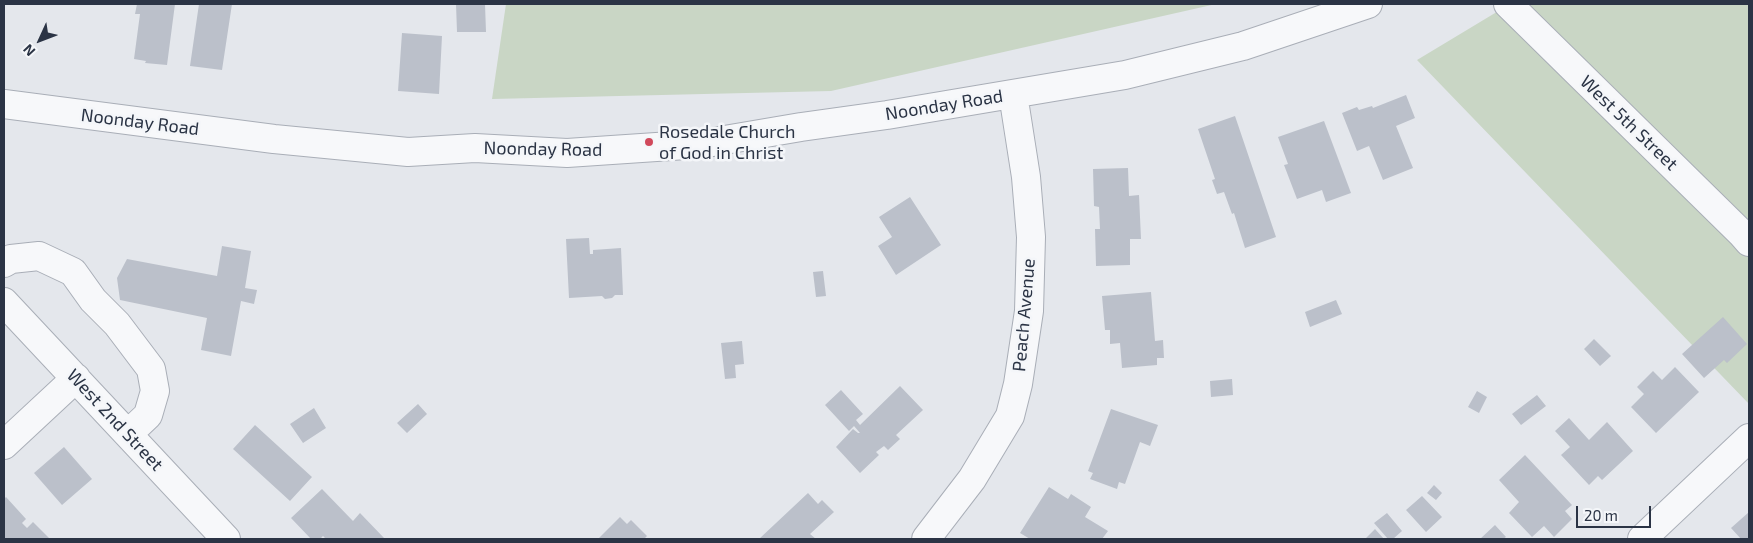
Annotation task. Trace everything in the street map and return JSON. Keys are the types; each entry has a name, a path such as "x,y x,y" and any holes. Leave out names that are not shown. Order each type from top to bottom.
{"street":[{"name":"Noonday Road","path":"4,104 274,139 408,152 475,148 567,153 701,144 1125,75 1243,46 1368,4"},
{"name":"West 5th Street","path":"1508,4 1749,242"},
{"name":"Peach Avenue","path":"926,539 977,472 1010,416 1018,384 1029,311 1031,237 1026,176 1013,94"},
{"path":"4,264 11,259 39,256 73,272 93,300 117,324 151,369 155,391 148,415 128,434"},
{"name":"West 2nd Street","path":"4,302 226,539"},
{"path":"4,445 76,378"},
{"path":"1642,539 1749,438"}],"green space":[{"path":"506,4 1216,4 831,91 492,99"},
{"path":"1510,4 1749,4 1749,404 1417,60"}],"building":[{"path":"137,4 175,4 167,65 145,63 146,61 134,59 140,14 135,14"},
{"path":"199,4 232,4 222,70 190,66"},
{"path":"456,4 485,4 486,32 457,32"},
{"path":"402,33 442,36 439,94 398,91"},
{"path":"1406,95 1415,118 1396,126 1413,168 1383,180 1369,146 1357,151 1342,113 1357,107 1359,110 1372,106 1373,108"},
{"path":"1235,116 1276,237 1245,248 1234,213 1232,214 1224,192 1217,194 1212,180 1215,179 1198,129"},
{"path":"1324,121 1351,193 1326,202 1322,190 1297,199 1284,165 1288,164 1278,137"},
{"path":"1128,168 1129,196 1139,195 1141,239 1130,239 1130,265 1096,266 1095,229 1100,229 1099,207 1094,206 1093,169"},
{"path":"910,197 941,245 896,275 878,246 892,237 879,217"},
{"path":"589,238 590,254 593,254 593,250 621,248 623,295 615,295 612,298 605,299 602,296 569,298 566,239"},
{"path":"222,246 251,251 245,288 257,290 254,304 241,301 231,356 201,350 207,318 120,300 117,278 127,259 217,276"},
{"path":"823,271 826,296 816,297 813,272"},
{"path":"1151,292 1155,341 1163,340 1164,358 1157,358 1157,365 1122,368 1120,343 1110,344 1110,330 1105,330 1102,296"},
{"path":"1336,300 1342,314 1310,327 1305,312"},
{"path":"1723,317 1747,344 1727,363 1724,360 1704,378 1682,354"},
{"path":"1594,339 1611,356 1600,366 1584,349"},
{"path":"742,341 744,364 735,365 736,378 725,379 721,343"},
{"path":"1675,367 1699,392 1656,433 1631,407 1644,394 1637,387 1653,371 1662,380"},
{"path":"1232,379 1233,395 1211,397 1210,381"},
{"path":"900,386 923,410 896,435 900,439 888,450 884,446 876,452 879,455 860,473 836,447 853,429 860,433 854,426 849,431 825,405 841,390 863,414 856,420 860,425"},
{"path":"1477,391 1487,397 1479,413 1468,407"},
{"path":"1537,395 1546,406 1521,425 1512,414"},
{"path":"418,404 427,414 407,433 397,423"},
{"path":"314,408 326,428 303,443 290,424"},
{"path":"1111,409 1158,425 1150,446 1140,442 1125,484 1119,482 1117,489 1090,479 1093,473 1088,471"},
{"path":"1569,418 1589,440 1607,422 1633,451 1602,480 1598,476 1589,485 1561,455 1570,447 1555,431"},
{"path":"255,425 312,477 290,501 233,449"},
{"path":"64,447 92,479 62,505 34,473"},
{"path":"1525,455 1572,505 1565,511 1572,519 1554,537 1544,526 1532,537 1509,513 1519,502 1499,480"},
{"path":"1434,485 1442,493 1436,500 1427,493"},
{"path":"1049,487 1068,499 1071,494 1091,507 1085,517 1108,531 1102,539 1030,539 1020,533"},
{"path":"322,489 353,521 360,513 385,539 326,539 323,536 320,539 311,539 291,518"},
{"path":"808,493 818,504 822,500 834,512 810,534 816,539 759,539"},
{"path":"1422,496 1442,517 1426,532 1406,510"},
{"path":"6,497 26,519 22,523 27,528 33,522 50,539 4,539 4,499"},
{"path":"1749,512 1749,539 1741,539 1731,528"},
{"path":"1387,513 1402,531 1393,539 1388,539 1374,523"},
{"path":"620,517 627,524 631,520 647,536 644,539 598,539"},
{"path":"1495,525 1506,537 1503,539 1480,539"},
{"path":"1375,529 1384,539 1365,539"}],"place":[{"name":"Rosedale Church of God in Christ","path":"649,142"}]}
